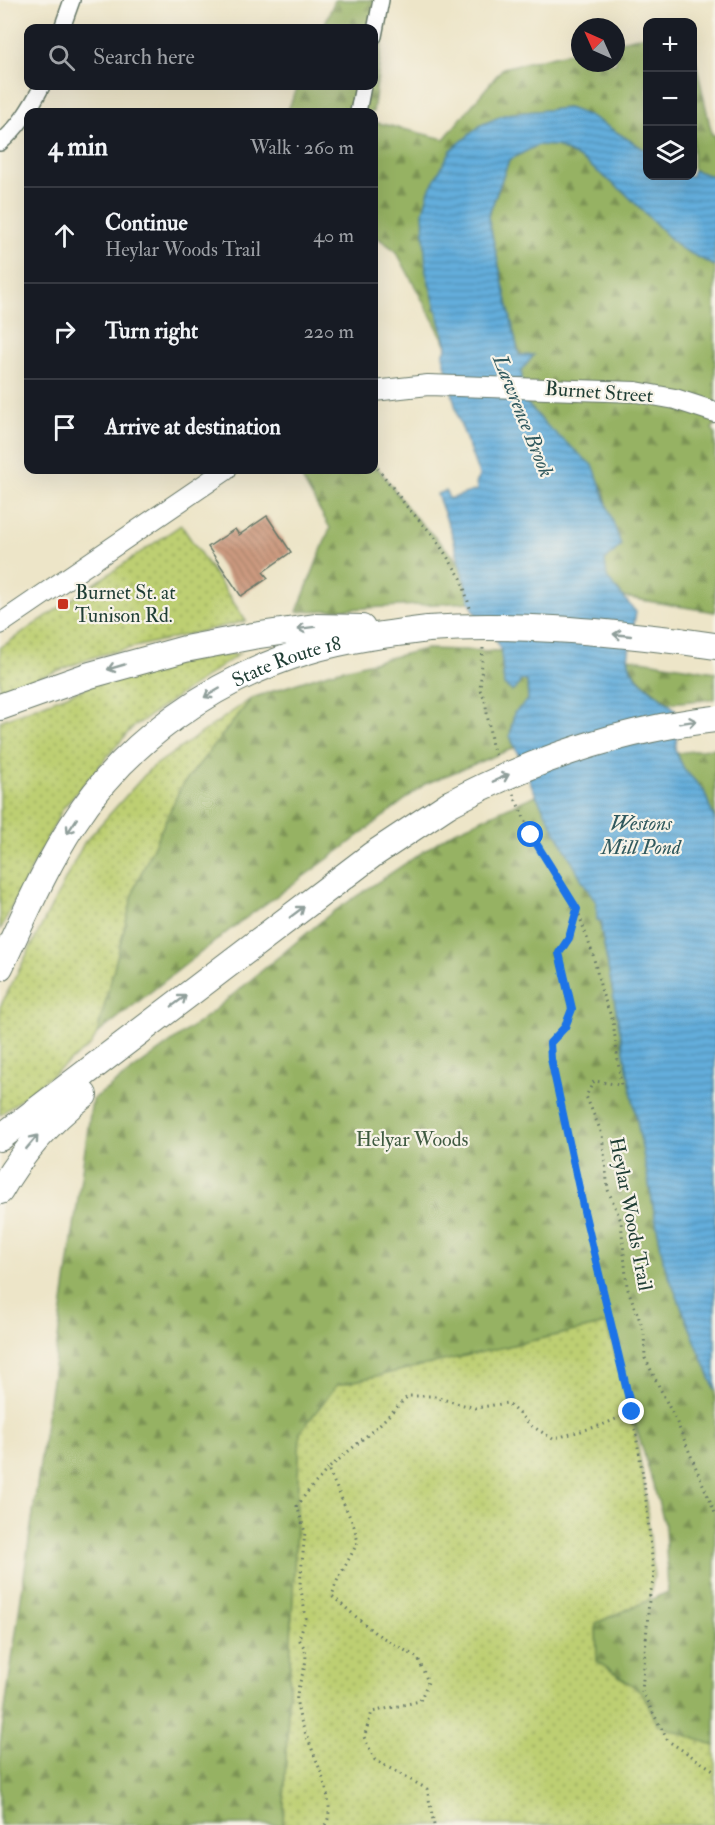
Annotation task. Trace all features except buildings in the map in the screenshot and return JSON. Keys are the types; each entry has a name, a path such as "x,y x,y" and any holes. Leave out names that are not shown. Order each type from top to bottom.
{"highway":[{"path":"0,707 118,666 185,649 253,636 315,627 428,629"},
{"name":"State Route 18","path":"0,967 49,865 73,823 109,777 171,720 228,684 289,657 358,639 428,629 491,627 554,629 715,646"},
{"path":"0,1138 372,855 449,804 503,777 569,751 637,732 715,719"},
{"path":"0,1191 20,1158 39,1135 66,1109 92,1089 132,1037"}],"street":[{"path":"63,24 72,0"},
{"path":"376,24 381,0"},
{"path":"31,108 40,90"},
{"path":"359,108 362,90"},
{"path":"0,143 12,133 24,117"},
{"name":"Burnet Street","path":"378,390 408,386 446,385 636,392 675,399 715,412"},
{"path":"0,624 220,474"}],"path":[{"path":"378,468 406,507 433,535 461,578 471,609"},
{"path":"483,639 480,690 485,700 492,746 501,765"},
{"name":"Heylar Woods Trail","path":"509,785 531,835 577,909 593,955 602,993 613,1021 621,1084 594,1081 586,1096 602,1134 608,1190 621,1221 627,1287 644,1331 645,1358 678,1425 715,1513"},
{"path":"577,909 569,938 559,953 572,1009 565,1027 550,1043 551,1059 586,1222 632,1412 644,1482 654,1576 649,1600 642,1692 668,1741 715,1771"},
{"path":"324,1825 328,1820 329,1806 317,1761 299,1715 297,1696 306,1651 298,1638 306,1618 300,1584 305,1532 297,1506 328,1469 379,1425 408,1396 431,1396 475,1408 507,1403 532,1426 553,1439 602,1425 632,1412"},
{"path":"328,1469 354,1526 358,1542 336,1583 332,1596 375,1633 418,1658 428,1682 420,1701 372,1712 364,1737 375,1760 427,1789 434,1825"}],"green space":[{"path":"335,0 388,0 378,75 378,24 325,24"},
{"path":"643,36 643,149 592,117 568,108 506,114 426,272 447,346 396,251 378,238 378,123 444,139 503,68 571,52 571,72 625,72 625,40"},
{"path":"697,68 712,135 715,135 715,177 697,171"},
{"path":"296,90 376,90 374,108 289,108"},
{"path":"538,145 557,146 584,161 625,193 680,248 715,266 715,424 712,429 715,433 715,612 623,597 607,578 605,561 621,545 604,490 525,401 521,371 534,355 519,355 488,217 509,160"},
{"path":"378,468 413,515 459,562 470,602 297,612 330,528 299,474 378,474"},
{"path":"181,525 246,621 100,655 0,692 0,648"},
{"path":"425,649 501,651 504,685 518,684 521,680 527,681 528,700 514,716 512,722 511,734 514,748 425,784 343,848 232,928 97,1034 135,887 181,787 252,698 328,673"},
{"path":"239,654 132,728 63,808 0,930 0,721 101,682 214,655"},
{"path":"628,658 715,672 715,699 669,703 639,678"},
{"path":"252,698 181,787 135,887 97,1034 91,1045 0,1115 0,1007 84,843 150,769"},
{"path":"715,748 715,821 704,791 684,769 677,753"},
{"name":"Helyar Woods","path":"536,795 596,902 664,1264 715,1390 715,1746 658,1725 642,1692 597,1661 596,1623 668,1592 665,1525 606,1324 337,1385 300,1432 283,1825 0,1825 0,1744 92,1100 211,1013 330,914 451,833"},
{"path":"607,1323 632,1412 644,1482 654,1576 649,1600 596,1623 597,1661 642,1692 658,1725 715,1746 715,1825 283,1825 300,1432 337,1385"}],"water":[{"path":"568,108 592,117 643,149 643,180 697,180 697,171 715,177 715,266 680,248 625,193 584,161 557,146 538,145 509,160 488,217 519,355 534,355 521,371 525,401 545,424 594,467 621,545 605,561 607,578 636,612 628,658 631,670 641,682 675,709 679,725 675,750 684,769 704,791 715,821 715,1390 664,1264 601,930 602,922 597,920 596,902 536,795 510,736 514,713 528,700 527,681 521,680 516,689 512,691 504,685 501,651 496,639 478,619 470,602 453,537 437,494 446,491 449,499 477,490 476,481 479,475 458,417 443,355 447,346 426,272 423,212 429,190 451,150 481,125 506,114"}],"place":[{"name":"Burnet St. at Tunison Rd.","path":"63,604"}],"route":[{"path":"531,835 577,909 569,938 559,953 572,1009 565,1027 550,1043 551,1059 584,1211 632,1412"}],"water label":[{"name":"Lawrence Brook","path":"523,416"},
{"name":"Westons Mill Pond","path":"641,835"}]}
